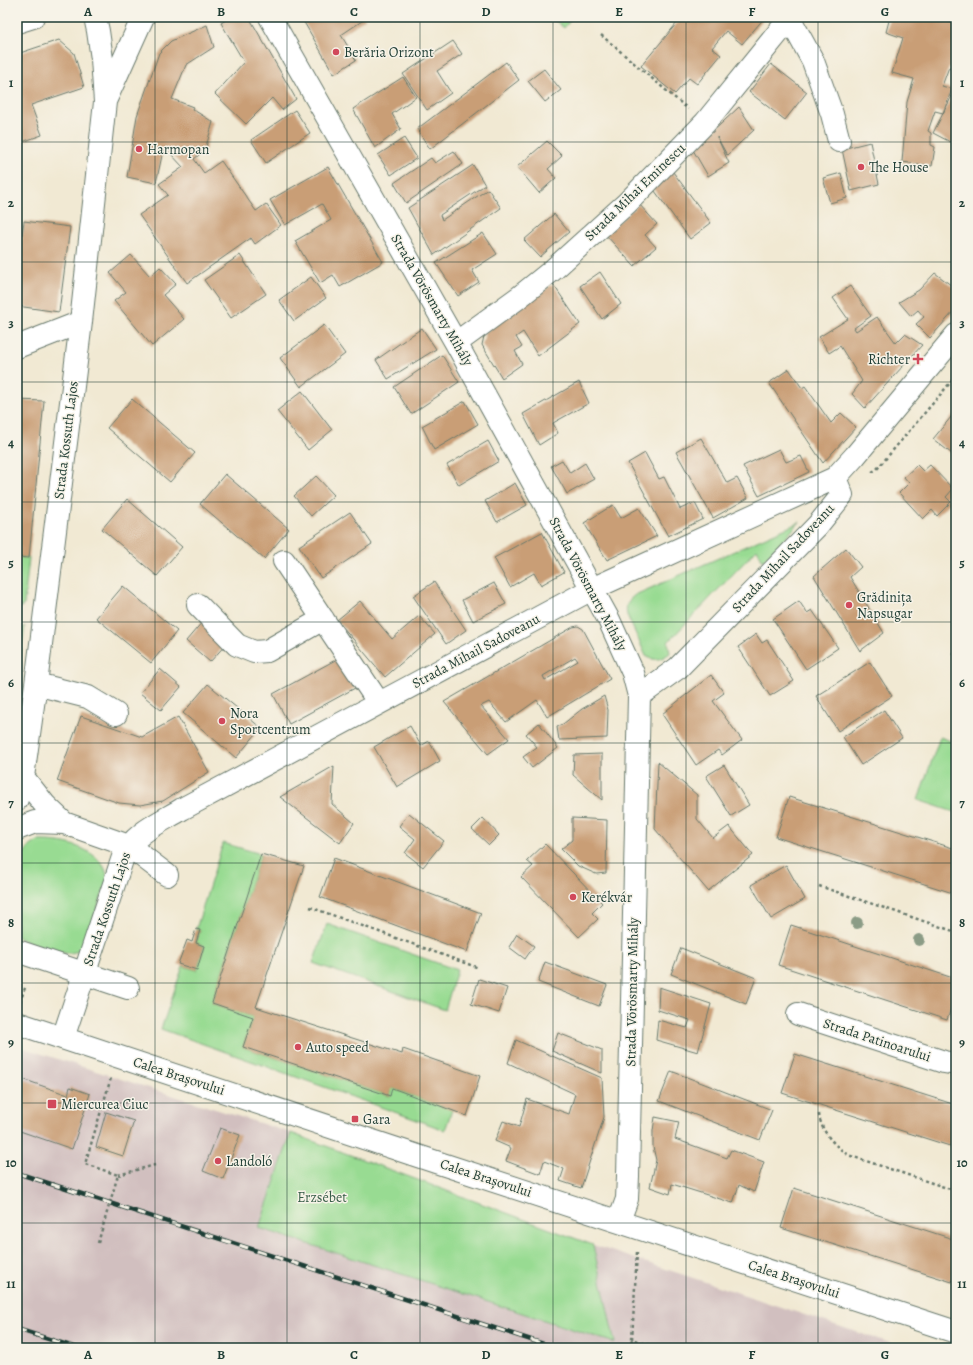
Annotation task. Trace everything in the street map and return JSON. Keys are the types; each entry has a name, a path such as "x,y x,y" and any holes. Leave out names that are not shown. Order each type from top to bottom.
{"street":[{"path":"17,22 33,17"},
{"name":"Strada Kossuth Lajos","path":"17,799 23,776 36,684 81,322 105,102 102,59 95,17"},
{"name":"Strada Kossuth Lajos","path":"105,102 144,17"},
{"name":"Strada Vörösmarty Mihály","path":"270,17 456,343 609,620 633,672 639,696 627,1198 629,1224"},
{"path":"790,18 813,61 832,114 839,141"},
{"name":"Strada Mihai Eminescu","path":"456,343 518,298 554,269 627,202 705,123 790,18"},
{"path":"17,347 81,322"},
{"name":"Strada Mihail Sadoveanu","path":"129,846 135,838 182,809 592,589 835,478 956,335"},
{"name":"Strada Mihail Sadoveanu","path":"639,696 678,668 818,525 842,495 835,478"},
{"path":"284,561 379,703"},
{"path":"198,605 237,645 254,652 267,651 323,619"},
{"path":"36,684 88,697 116,714"},
{"name":"Strada Kossuth Lajos","path":"23,776 45,805 64,823"},
{"name":"Strada Kossuth Lajos","path":"17,829 35,822 64,823 129,846 123,857 63,1038"},
{"path":"129,846 167,875"},
{"path":"17,952 128,988"},
{"name":"Calea Brașovului","path":"18,1014 63,1038 956,1332"},
{"name":"Strada Patinoarului","path":"798,1014 944,1062 956,1064"}],"path":[{"path":"601,35 705,123"},
{"path":"952,654 956,652"},
{"path":"819,886 956,932"},
{"path":"310,907 480,968"},
{"path":"18,1014 26,985"},
{"path":"118,1056 85,1164 118,1175 155,1165"},
{"path":"819,1114 820,1123 826,1134 848,1155 956,1191"},
{"path":"98,1243 118,1175"},
{"path":"629,1224 632,1340 630,1348"},
{"path":"632,1340 656,1348"}],"shaded area":[{"path":"17,1046 291,1133 259,1228 615,1343 593,1245 905,1348 17,1348"}],"green space":[{"path":"551,17 573,17 564,28"},
{"path":"800,522 763,561 757,549 668,642 670,653 658,659 652,659 646,656 627,615 627,604 632,597"},
{"path":"17,557 29,558 24,605 17,609"},
{"path":"25,626 17,675 17,632"},
{"path":"940,737 956,743 956,805 954,812 918,800"},
{"path":"38,841 65,843 84,849 99,860 106,871 108,879 83,947 76,952 62,953 54,951 37,946 17,937 17,880 19,865 25,852 30,846"},
{"path":"223,843 261,854 212,1003 253,1017 243,1047 390,1096 392,1088 452,1110 445,1130 161,1029 183,966 197,970 204,946 196,943 200,930 196,929"},
{"path":"327,924 457,970 445,1010 313,963"},
{"name":"Erzsébet","path":"291,1133 593,1245 615,1343 259,1228"}],"building":[{"path":"231,17 249,17 296,99 282,110 272,98 246,124 215,94 244,62 221,23"},
{"path":"301,17 363,17 365,19 341,35 356,60 334,74"},
{"path":"682,17 765,17 742,44 726,31 712,48 721,55 697,84 689,78 675,94 641,66"},
{"path":"890,17 931,17 956,24 956,69 949,67 942,86 952,89 943,113 935,111 928,131 931,133 931,145 935,147 932,166 902,162 907,102 914,79 892,73 903,38 886,32"},
{"path":"207,25 214,47 186,65 172,99 193,107 192,109 213,122 205,150 194,159 204,173 221,161 256,211 266,204 281,225 255,244 251,238 187,283 139,215 168,195 159,184 183,167 171,154 163,151 156,183 127,177 137,116 159,53 171,41"},
{"path":"59,40 74,53 84,87 31,105 42,135 19,143 17,138 17,54"},
{"path":"453,41 462,54 437,71 451,93 427,110 403,74"},
{"path":"506,62 519,80 430,149 417,129"},
{"path":"771,64 807,92 785,120 749,92"},
{"path":"544,69 561,90 545,102 528,81"},
{"path":"403,77 416,97 392,114 401,129 375,148 353,109"},
{"path":"954,92 956,93 956,145 933,133"},
{"path":"739,107 754,130 727,155 717,137 729,163 708,176 693,150"},
{"path":"295,110 310,133 266,163 251,140"},
{"path":"404,138 417,158 391,175 378,155"},
{"path":"547,141 562,156 548,169 556,178 539,193 517,167"},
{"name":"The House","path":"870,142 879,184 851,191 842,149"},
{"path":"454,151 463,164 406,203 394,183 431,158 435,163"},
{"path":"473,165 485,185 440,215 442,220 488,189 501,208 434,255 408,208"},
{"path":"328,167 383,262 340,287 333,275 320,283 295,241 331,220 322,204 285,225 270,200"},
{"path":"673,172 711,223 690,239 652,187"},
{"path":"841,173 847,198 830,203 823,178"},
{"path":"639,204 657,224 645,235 656,247 634,266 605,234"},
{"path":"554,214 569,232 540,257 524,240"},
{"path":"24,221 70,227 59,312 17,306 17,271"},
{"path":"483,233 497,254 472,270 479,282 458,296 436,263"},
{"path":"956,239 956,247 952,244"},
{"path":"131,255 150,276 160,267 176,284 163,295 184,319 152,346 114,301 126,292 110,273"},
{"path":"240,255 266,294 231,318 204,280"},
{"path":"600,272 621,304 602,319 580,286"},
{"path":"935,273 956,289 956,309 930,338 916,324 924,317 918,310 911,316 899,302 919,290"},
{"path":"311,277 326,298 294,321 279,300"},
{"path":"553,284 580,324 538,356 523,332 516,337 522,347 515,351 522,364 502,378 482,345 485,332"},
{"path":"850,286 871,316 854,328 856,331 877,317 896,343 905,334 922,345 865,408 852,394 862,381 840,346 829,353 819,337 848,319 833,298"},
{"path":"324,325 345,354 301,387 280,358"},
{"path":"422,328 436,349 388,379 376,360"},
{"path":"442,355 459,382 411,414 394,387"},
{"path":"789,369 802,388 805,386 831,423 841,413 856,427 823,463 769,383"},
{"path":"579,382 589,403 553,423 558,433 539,445 523,414"},
{"path":"302,391 332,430 308,450 277,411"},
{"path":"132,399 195,453 170,482 107,428"},
{"path":"17,400 44,401 29,558 17,557"},
{"path":"465,401 478,424 434,450 422,426"},
{"path":"956,411 956,457 933,439"},
{"path":"701,438 727,483 737,478 748,498 713,518 676,452"},
{"path":"488,441 499,461 459,485 447,465"},
{"path":"779,449 786,462 801,456 809,472 759,496 743,466"},
{"path":"645,453 659,479 664,477 680,509 695,503 703,519 668,536 628,463"},
{"path":"562,460 570,473 585,463 594,479 567,494 551,466"},
{"path":"917,465 923,471 930,465 953,489 946,497 951,502 937,516 932,510 923,519 899,493 909,483 904,477"},
{"path":"225,474 289,529 264,559 200,504"},
{"path":"316,476 334,495 311,516 294,496"},
{"path":"515,483 527,505 497,522 485,501"},
{"path":"127,499 182,547 157,576 102,529"},
{"path":"613,505 621,518 639,508 657,536 607,560 584,523"},
{"path":"350,512 372,544 321,578 299,546"},
{"path":"542,532 564,572 541,585 534,573 510,587 494,558"},
{"name":"Grădinița Napsugar","path":"846,548 861,567 850,577 884,633 860,651 814,576"},
{"path":"434,582 466,630 446,644 413,596"},
{"path":"494,583 506,604 473,621 462,600"},
{"path":"123,586 177,631 151,663 96,618"},
{"path":"360,601 392,639 419,616 435,634 385,677 337,620"},
{"path":"799,601 807,613 812,610 838,648 806,669 773,619"},
{"path":"203,621 227,643 210,662 186,641"},
{"path":"578,626 583,629 610,679 547,717 537,700 506,722 489,702 481,706 509,739 488,754 444,702 573,627","holes":["575,657 578,661 545,680 543,676"]},
{"path":"756,634 762,643 767,640 794,681 770,696 738,647"},
{"path":"339,658 355,688 289,724 273,694"},
{"path":"870,662 892,696 838,731 816,696"},
{"path":"160,669 181,687 161,710 140,693"},
{"path":"711,675 724,693 713,701 742,740 722,755 718,750 696,765 662,714"},
{"name":"Nora Sportcentrum","path":"208,684 261,728 236,758 183,713"},
{"path":"604,696 608,710 607,738 559,740 557,727 582,709"},
{"path":"884,710 902,738 861,765 843,737"},
{"path":"81,716 142,737 178,717 209,772 163,801 140,805 119,803 57,781"},
{"path":"539,723 558,748 532,768 523,757 537,747 526,734"},
{"path":"410,726 421,746 429,741 440,761 397,787 374,747"},
{"path":"602,754 602,800 573,775 574,755"},
{"path":"658,762 697,795 697,819 713,838 729,826 753,855 708,891 655,829"},
{"path":"724,765 749,805 731,816 706,776"},
{"path":"334,766 332,804 354,823 340,843 280,797"},
{"path":"789,797 956,849 956,894 776,837"},
{"path":"409,813 444,841 423,867 405,853 415,839 399,826"},
{"path":"483,818 499,835 489,845 472,829"},
{"path":"572,818 607,820 606,873 596,874 578,866 561,849 572,840"},
{"path":"545,844 602,903 592,913 598,919 579,937 521,877 533,866 527,861"},
{"path":"261,854 304,866 256,1007 402,1054 403,1049 480,1076 467,1116 392,1088 390,1096 243,1047 253,1017 212,1003"},
{"path":"334,858 481,913 467,952 320,897"},
{"path":"786,865 805,899 771,919 751,885"},
{"path":"791,925 956,979 956,993 947,1020 778,965"},
{"path":"196,929 200,930 196,943 204,946 197,970 178,964 187,940 192,942"},
{"path":"517,934 534,946 525,959 509,947"},
{"path":"681,948 756,978 746,1004 671,974"},
{"path":"545,962 607,985 599,1006 538,982"},
{"path":"479,979 507,988 499,1013 471,1004"},
{"path":"659,987 711,1004 698,1052 656,1040 658,1020 687,1028 690,1020 658,1010"},
{"path":"558,1033 602,1050 602,1073 552,1051"},
{"path":"516,1040 602,1078 604,1117 581,1188 560,1181 564,1169 544,1161 540,1174 506,1161 511,1148 495,1141 503,1121 519,1127 527,1099 569,1114 575,1094 508,1063"},
{"path":"795,1054 956,1105 956,1139 953,1147 782,1093"},
{"path":"671,1071 772,1110 760,1140 659,1101"},
{"name":"Miercurea Ciuc","path":"17,1077 68,1095 70,1087 90,1094 72,1149 17,1130"},
{"path":"106,1112 134,1121 123,1156 96,1147"},
{"path":"655,1117 679,1122 675,1139 727,1158 731,1150 764,1162 754,1192 739,1185 733,1203 672,1184 670,1194 650,1187 656,1160 653,1147"},
{"name":"Landoló","path":"220,1128 240,1135 223,1179 203,1171"},
{"path":"794,1188 956,1240 956,1269 952,1282 781,1228"},
{"path":"670,1345 679,1347 679,1348 669,1348"}],"railway":[{"path":"17,1173 556,1348"},
{"path":"17,1329 77,1348"}],"place":[{"name":"Berăria Orizont","path":"336,52"},
{"name":"Harmopan","path":"139,149"},
{"name":"The House","path":"861,167"},
{"name":"Richter","path":"918,359"},
{"name":"Grădinița Napsugar","path":"849,605"},
{"name":"Nora Sportcentrum","path":"222,721"},
{"name":"Kerékvár","path":"573,897"},
{"name":"Auto speed","path":"298,1047"},
{"name":"Miercurea Ciuc","path":"52,1104"},
{"name":"Gara","path":"355,1119"},
{"name":"Landoló","path":"218,1161"}]}
